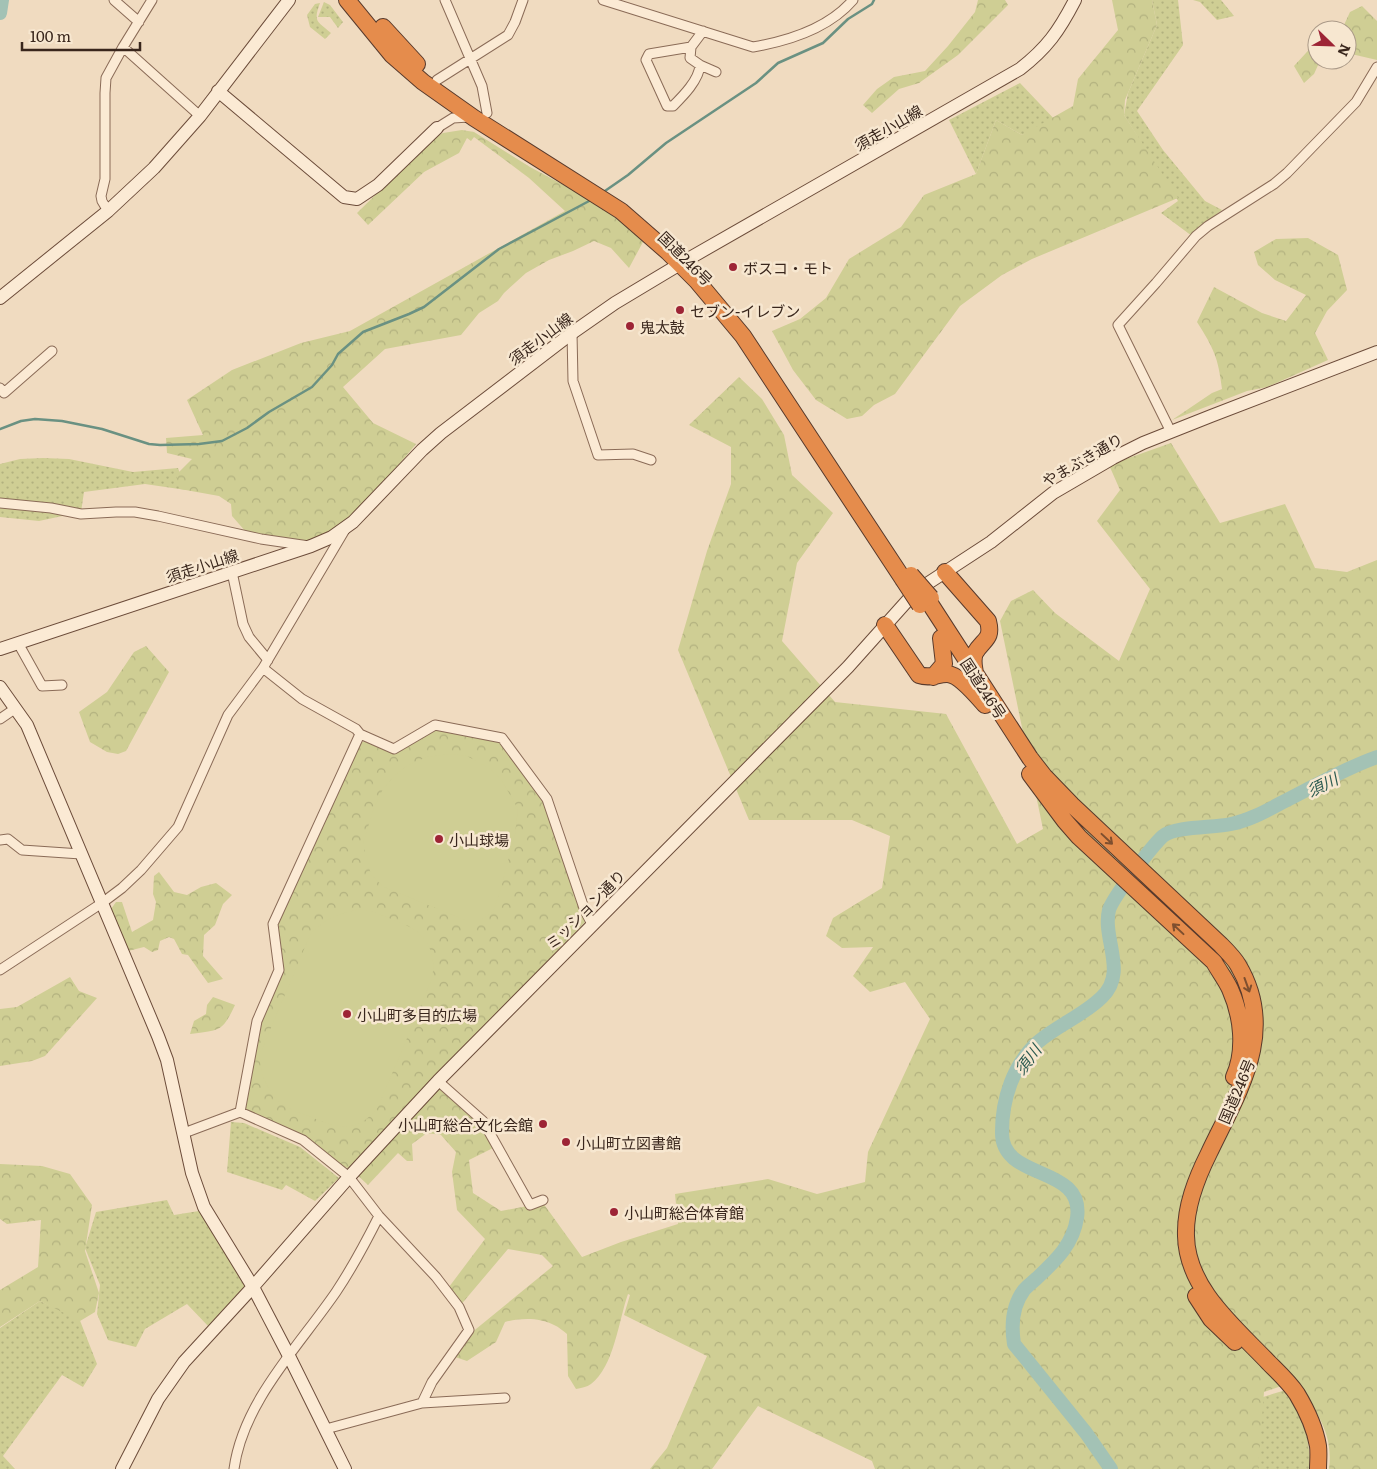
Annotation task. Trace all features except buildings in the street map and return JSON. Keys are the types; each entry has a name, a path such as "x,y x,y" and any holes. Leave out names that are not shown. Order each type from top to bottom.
{"highway":[{"name":"国道246号","path":"347,0 392,55 423,82 481,115 623,207 685,261 734,308 767,353 907,577 926,601 1035,765 1072,805 1221,944 1237,964 1246,981 1253,1003 1254,1044 1251,1060 1200,1172 1188,1204 1186,1236 1189,1262 1202,1288 1223,1315 1280,1373 1296,1393 1309,1418 1318,1446 1318,1469"},
{"name":"国道246号","path":"361,0 411,59 481,115"},
{"path":"945,572 988,621 990,635 975,654 973,662 975,673"},
{"name":"国道246号","path":"926,601 941,638 1039,787 1064,821 1085,843 1214,962 1230,987 1235,1002 1241,1038 1239,1064 1188,1180 1178,1210 1180,1263 1192,1289 1211,1319 1240,1347 1288,1400 1302,1425 1310,1462 1309,1469"},
{"path":"926,601 961,641 972,647 985,642"},
{"path":"885,625 919,675 925,677 949,674 956,676 985,705"},
{"path":"933,677 944,664 941,638"}],"street":[{"path":"114,0 139,22"},
{"path":"108,211 102,201 105,179 104,93 106,78 123,46 152,0"},
{"path":"0,298 108,211 154,168 200,116 289,0"},
{"path":"218,91 344,197 357,199 378,185 437,128 452,118 481,115 482,86 445,0"},
{"path":"437,80 508,34 515,22 523,0"},
{"path":"603,0 753,47 771,44 815,28 831,20 846,9 853,0"},
{"name":"須走小山線","path":"0,649 311,546 332,537 346,528 364,512 422,450 441,433 572,333 615,303 685,261 1020,69 1053,38 1075,0"},
{"path":"703,31 691,47 690,58 716,72"},
{"path":"123,46 200,116"},
{"path":"691,47 649,54 646,60 667,106 673,106 683,95 700,72 700,65"},
{"path":"1171,432 1118,325 1196,236 1208,226 1274,184 1287,173 1356,102 1377,67"},
{"path":"572,333 573,381 598,455 633,454 652,460"},
{"path":"0,388 4,393 52,351"},
{"name":"やまぶき通り","path":"848,667 916,591 991,542 1054,493 1113,458 1171,432 1377,352"},
{"path":"0,503 51,508 81,514 135,512 261,539 311,546"},
{"path":"0,970 102,903 141,870 178,827 228,715 263,668 346,528"},
{"path":"232,572 243,624 249,637 268,660"},
{"path":"18,643 42,686 62,685"},
{"name":"ミッション通り","path":"122,1469 158,1399 184,1362 349,1176 438,1081 848,667"},
{"path":"263,668 302,700 356,729 360,734 394,749 435,725 502,738 547,799 585,911 592,924"},
{"path":"0,687 27,725 167,1060 192,1172 204,1207 252,1287 289,1356 344,1469"},
{"path":"0,719 16,708"},
{"path":"240,1112 257,1020 279,970 273,924 360,734"},
{"path":"0,840 8,839 22,850 81,854"},
{"path":"438,1081 483,1121 530,1205 543,1200"},
{"path":"184,1133 240,1112 303,1140 349,1176 379,1216 436,1278 459,1307 469,1330 432,1382 422,1403"},
{"path":"234,1469 243,1435 253,1411 289,1356 337,1290 363,1248 379,1216"},
{"path":"326,1429 422,1403 505,1398"}],"green space":[{"path":"978,0 1005,0 1008,5 958,55 919,83 899,89 872,113 863,105 877,89 894,77 925,71 975,12"},
{"path":"1112,0 1152,0 1157,25 1125,100 1124,115 1178,198 1032,259 1002,275 960,306 895,394 874,405 862,416 847,419 816,400 793,370 772,331 800,319 826,298 849,259 901,227 924,195 976,174 996,120 1022,135 1073,106 1078,79 1118,30"},
{"path":"1152,0 1178,0 1183,45 1137,111 1163,150 1205,201 1222,210 1192,236 1161,213 1178,201 1124,115 1128,93 1157,25"},
{"path":"1193,0 1221,0 1234,16 1217,20 1200,2"},
{"path":"324,2 330,5 343,22 338,28 330,17 318,17"},
{"path":"320,3 317,14 318,21 331,33 325,39 310,27 307,15 315,4"},
{"path":"1362,6 1377,21 1377,60 1357,55 1357,20 1346,20 1350,12"},
{"path":"1307,52 1307,70 1316,70 1304,83 1294,66"},
{"path":"1020,83 1057,122 1022,135 996,120 976,174 949,120"},
{"path":"462,130 474,132 530,167 584,196 629,227 643,242 629,268 611,248 594,241 549,260 526,273 498,301 479,313 461,335 385,349 343,387 373,423 416,444 372,497 344,525 308,541 246,532 232,516 231,504 219,496 180,489 176,475 192,459 167,453 166,438 203,435 187,400 232,370 301,343 350,331 565,211 529,178 474,137 471,141 467,138 459,153 424,172 368,225 357,213 432,139 443,133"},
{"path":"1308,238 1338,255 1347,290 1327,311 1315,333 1328,360 1267,387 1247,391 1172,420 1212,393 1222,389 1219,369 1214,354 1208,339 1197,322 1214,287 1262,313 1286,321 1306,295 1275,280 1258,265 1254,252 1276,239"},
{"path":"739,377 762,399 784,435 792,475 833,513 797,563 782,641 835,702 946,714 1017,844 1043,829 1000,621 1011,601 1033,590 1055,613 1119,661 1150,589 1097,521 1120,490 1109,465 1171,443 1220,523 1285,504 1315,568 1347,572 1377,560 1377,1469 1329,1469 1329,1444 1322,1422 1296,1381 1264,1392 1258,1469 875,1469 872,1461 758,1406 712,1469 650,1469 667,1448 707,1356 624,1315 630,1295 628,1294 615,1342 605,1366 599,1376 586,1387 576,1389 568,1376 567,1334 548,1322 536,1319 505,1322 496,1342 467,1361 455,1357 465,1338 553,1266 542,1255 508,1249 459,1307 446,1291 485,1239 457,1210 452,1172 456,1152 441,1135 427,1133 412,1144 413,1161 407,1161 398,1153 368,1185 355,1173 440,1083 477,1111 493,1148 469,1160 473,1193 501,1211 543,1203 582,1257 621,1242 678,1224 675,1194 768,1179 817,1194 865,1182 868,1152 930,1019 905,982 870,992 853,976 873,947 842,948 826,936 833,918 882,888 890,836 852,820 749,820 678,650 707,551 731,484 731,447 689,425"},
{"path":"20,459 69,459 133,472 178,468 186,490 145,484 84,492 81,512 39,521 0,517 0,464"},
{"path":"146,646 169,672 126,751 118,754 107,752 90,742 79,712 107,692 134,652"},
{"path":"436,729 501,743 544,801 585,922 348,1168 340,1166 247,1112 245,1106 263,1016 283,970 277,927 360,743 365,741 394,753"},
{"name":"小山球場","path":"451,754 467,756 489,768 501,779 518,809 515,834 493,912 481,920 465,920 384,887 371,875 363,843 374,808 383,789 394,776 408,765 427,757"},
{"path":"159,872 174,892 187,895 201,887 216,883 232,895 223,904 215,925 204,935 203,956 223,979 208,983 188,955 182,954 174,939 169,937 160,941 158,950 152,952 144,947 128,951 111,909 116,902 122,902 132,932 153,920 156,902 153,894 154,876"},
{"name":"小山町多目的広場","path":"361,909 402,924 419,934 431,952 433,973 378,1107 362,1122 354,1125 337,1126 294,1111 276,1098 265,1081 260,1054 310,935 321,924 333,917"},
{"path":"70,977 79,991 97,998 45,1056 32,1061 0,1066 0,1009 17,1007"},
{"path":"213,997 235,1005 227,1021 214,1030 190,1034 194,1021 206,1014 207,1005"},
{"path":"231,1122 244,1123 300,1147 339,1178 315,1201 286,1185 282,1190 227,1172"},
{"path":"0,1164 42,1166 70,1174 92,1205 85,1251 99,1293 95,1312 80,1321 40,1301 0,1327 0,1290 38,1267 41,1220 7,1224 0,1219"},
{"path":"167,1200 174,1215 199,1211 251,1289 208,1326 187,1304 145,1329 136,1347 108,1340 97,1314 100,1285 85,1248 96,1212"},
{"path":"40,1301 79,1318 97,1364 83,1387 62,1375 3,1456 15,1469 0,1469 0,1328"},
{"path":"1299,1386 1312,1469 1255,1469 1263,1397"}],"waterway":[{"path":"0,13 2,0"},
{"path":"602,193 628,175 666,143 756,83 778,63 823,43 848,19 872,4 874,0"},
{"path":"0,429 21,421 35,419 62,421 102,429 149,444 199,444 222,441 247,428 269,412 312,387 332,365 338,354 363,332 424,307 499,249 591,200"},
{"name":"須川","path":"1111,1469 1086,1433 1014,1344 1013,1316 1020,1296 1025,1288 1062,1252 1072,1236 1077,1218 1076,1201 1069,1189 1057,1180 1014,1159 1005,1148 1002,1132 1004,1108 1011,1083 1022,1061 1038,1042 1095,1003 1109,987 1113,977 1114,966 1108,921 1109,910 1133,872 1163,836 1177,830 1231,824 1245,820 1341,772 1377,757"}],"place":[{"name":"ボスコ・モト","path":"733,267"},
{"name":"セブン-イレブン","path":"680,310"},
{"name":"鬼太鼓","path":"630,326"},
{"name":"小山球場","path":"439,839"},
{"name":"小山町多目的広場","path":"347,1014"},
{"name":"小山町総合文化会館","path":"543,1124"},
{"name":"小山町立図書館","path":"566,1142"},
{"name":"小山町総合体育館","path":"614,1212"}]}
